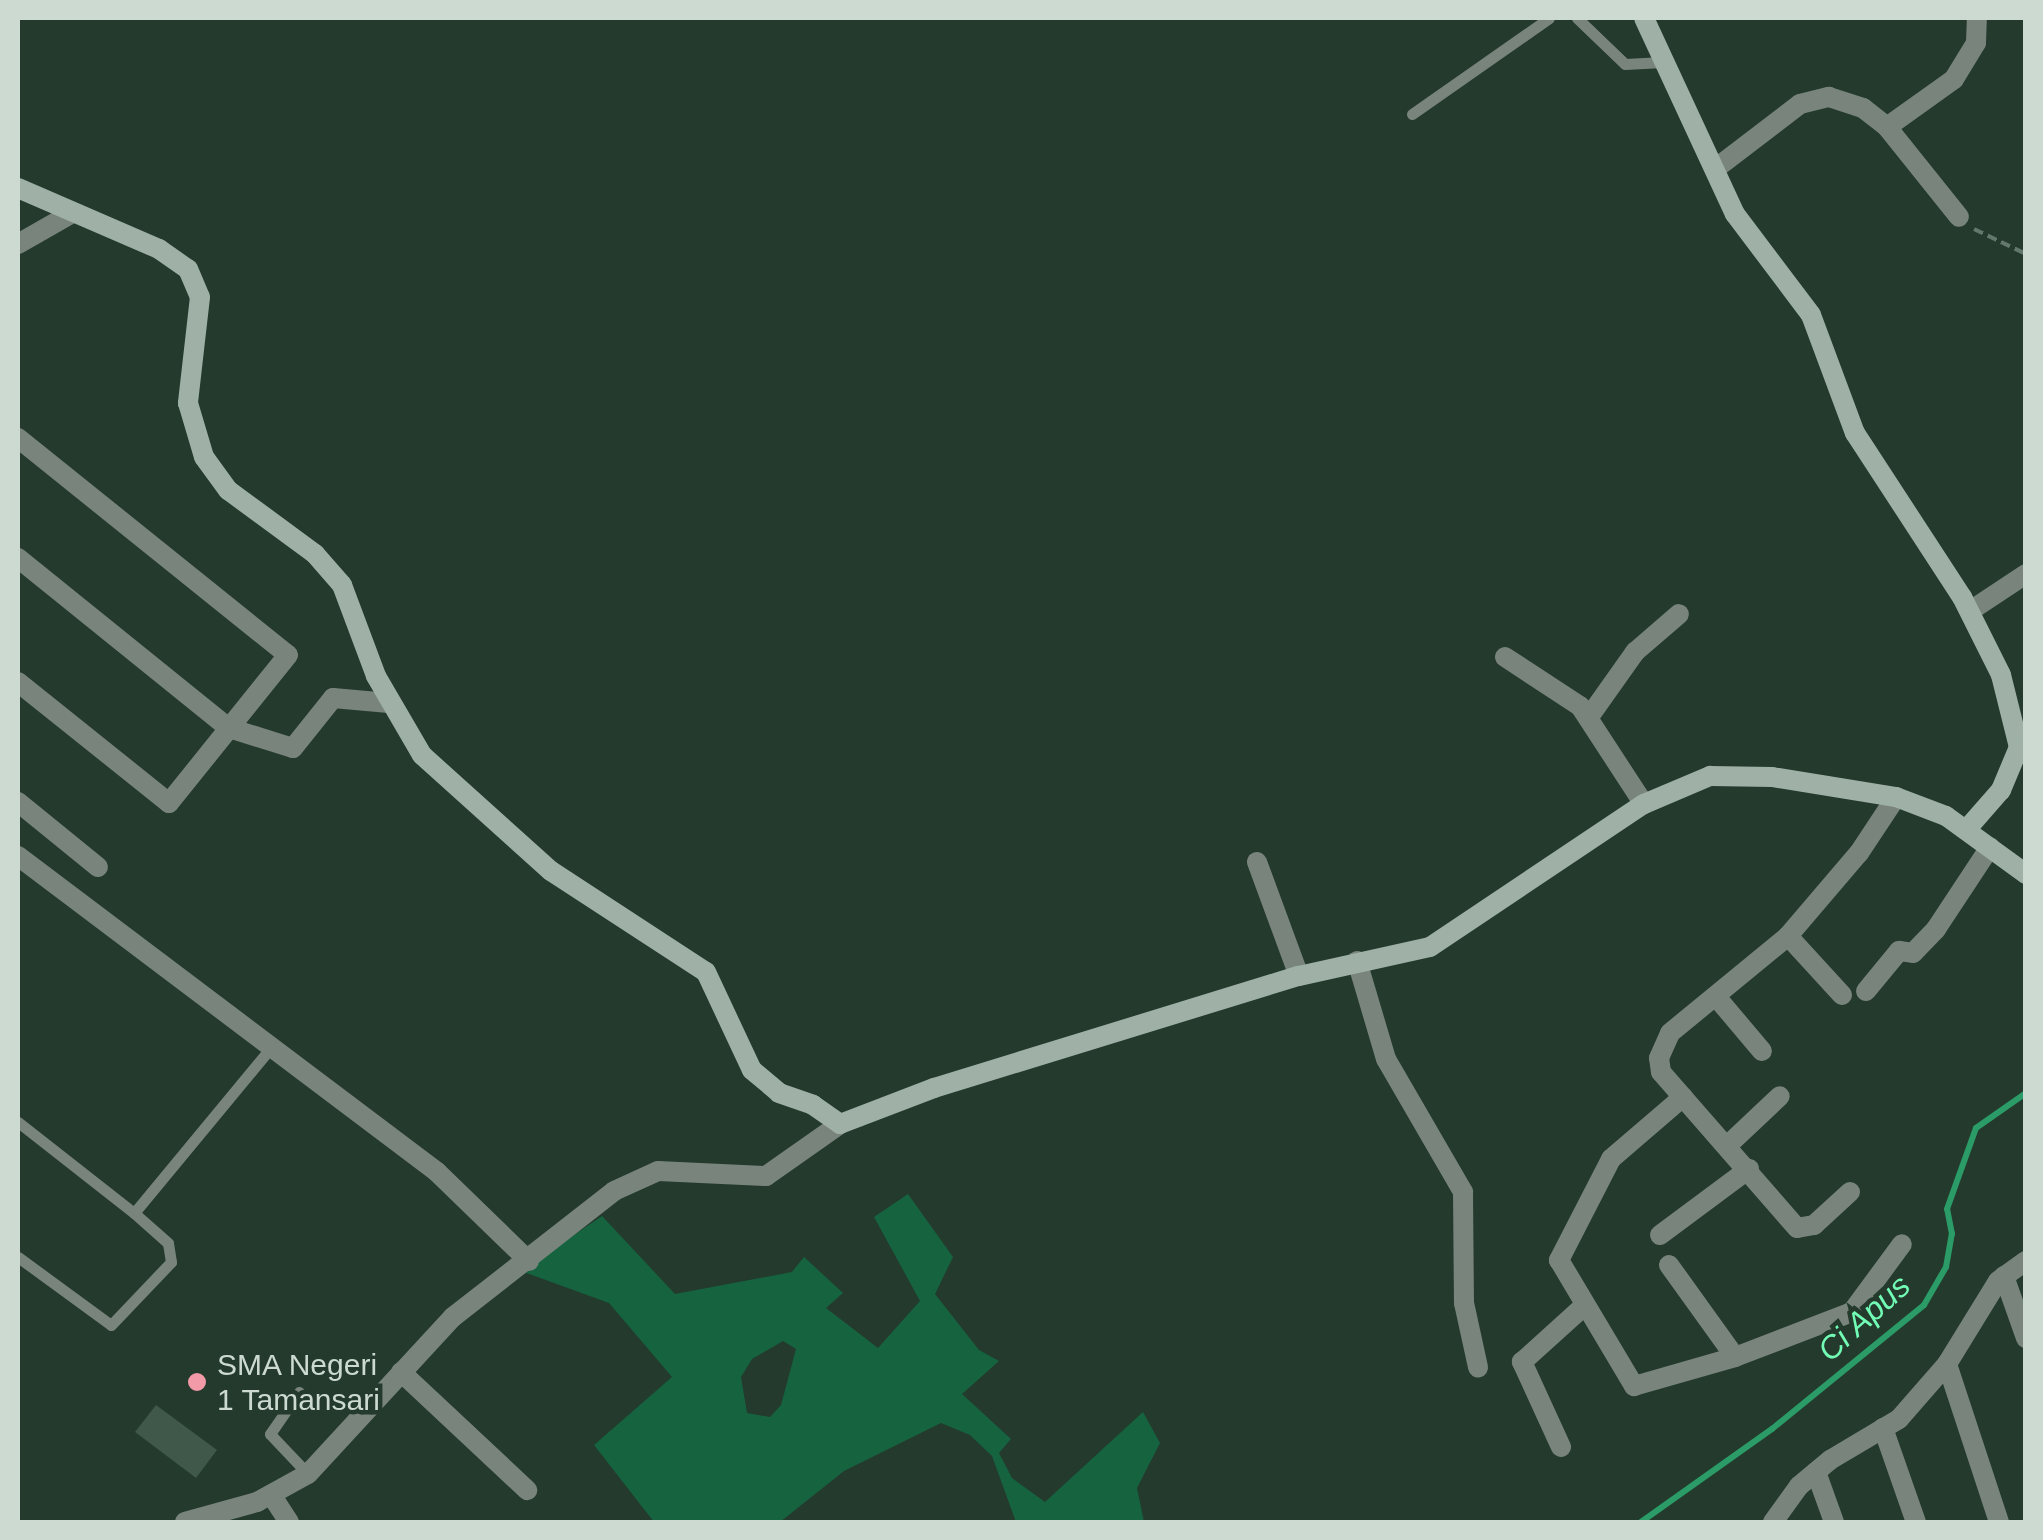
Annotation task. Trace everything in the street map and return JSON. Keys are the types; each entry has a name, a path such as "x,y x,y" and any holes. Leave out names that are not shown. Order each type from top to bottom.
{"main road":[{"path":"1643,22 1734,214 1789,278 1822,335 1840,400 1867,454 1970,611 2018,730 2017,768 1967,829"},
{"path":"18,188 175,258 196,280 188,402 204,457 246,506 328,567 389,704 422,755 486,819 600,907 706,972 744,1056 766,1083 840,1124 934,1088 1299,976 1444,940 1644,804 1692,781 1729,774 1896,797 1967,829 2026,874"}],"street":[{"path":"1887,127 1954,79 1976,43 1977,18"},
{"path":"1714,169 1816,98 1846,101 1887,127 1958,217"},
{"path":"18,244 74,212"},
{"path":"18,438 288,655 169,803 18,682"},
{"path":"18,558 229,728 293,748 333,698 389,704"},
{"path":"1970,611 2026,574"},
{"path":"1589,717 1634,652 1679,614"},
{"path":"1505,658 1572,698 1589,717 1644,804"},
{"path":"1850,1192 1814,1225 1796,1228 1661,1072 1659,1058 1670,1033 1718,999 1788,936 1859,853 1896,797"},
{"path":"18,802 98,867"},
{"path":"1866,991 1899,951 1913,953 1936,929 1990,847"},
{"path":"18,856 268,1050 437,1172 529,1261"},
{"path":"1257,862 1299,976"},
{"path":"1788,936 1842,995"},
{"path":"1357,960 1386,1059 1464,1192 1464,1303 1478,1367"},
{"path":"1718,999 1762,1051"},
{"path":"1728,1145 1780,1096"},
{"path":"1683,1097 1611,1160 1559,1260 1634,1386 1734,1357 1852,1312 1902,1244"},
{"path":"185,1522 272,1496 308,1474 400,1372 474,1298 642,1176 766,1176 840,1124"},
{"path":"1660,1235 1748,1169"},
{"path":"1773,1522 1816,1472 1883,1428 1948,1364 2004,1276 2026,1261"},
{"path":"1669,1265 1734,1357"},
{"path":"2004,1276 2026,1338"},
{"path":"1561,1447 1522,1362 1585,1304"},
{"path":"1948,1364 2000,1522"},
{"path":"400,1372 526,1490"},
{"path":"1883,1428 1916,1522"},
{"path":"1816,1472 1834,1522"},
{"path":"272,1496 288,1522"}],"lane":[{"path":"1412,114 1549,18"},
{"path":"1577,18 1625,64 1663,62"},
{"path":"134,1212 268,1050"},
{"path":"18,1122 168,1243 170,1262 112,1325 18,1257"},
{"path":"299,1392 270,1434 308,1474"}],"path":[{"path":"1958,217 2026,254"}],"green space":[{"path":"908,1194 953,1257 935,1294 979,1350 999,1361 962,1394 1011,1439 999,1453 1012,1478 1045,1502 1143,1412 1160,1443 1137,1488 1144,1522 1016,1522 992,1456 970,1435 941,1423 844,1471 780,1522 654,1522 594,1445 672,1377 609,1303 521,1271 602,1216 675,1294 792,1272 804,1257 843,1293 826,1308 878,1348 920,1301 874,1217","holes":["783,1341 796,1349 781,1405 770,1417 747,1413 741,1377 752,1359"]}],"building":[{"path":"156,1405 217,1450 196,1478 135,1432"}],"waterway":[{"name":"Ci Apus","path":"1641,1522 1772,1429 1924,1305 1946,1267 1952,1234 1947,1209 1976,1128 2026,1093"}],"place":[{"name":"SMA Negeri 1 Tamansari","path":"197,1382"}]}
